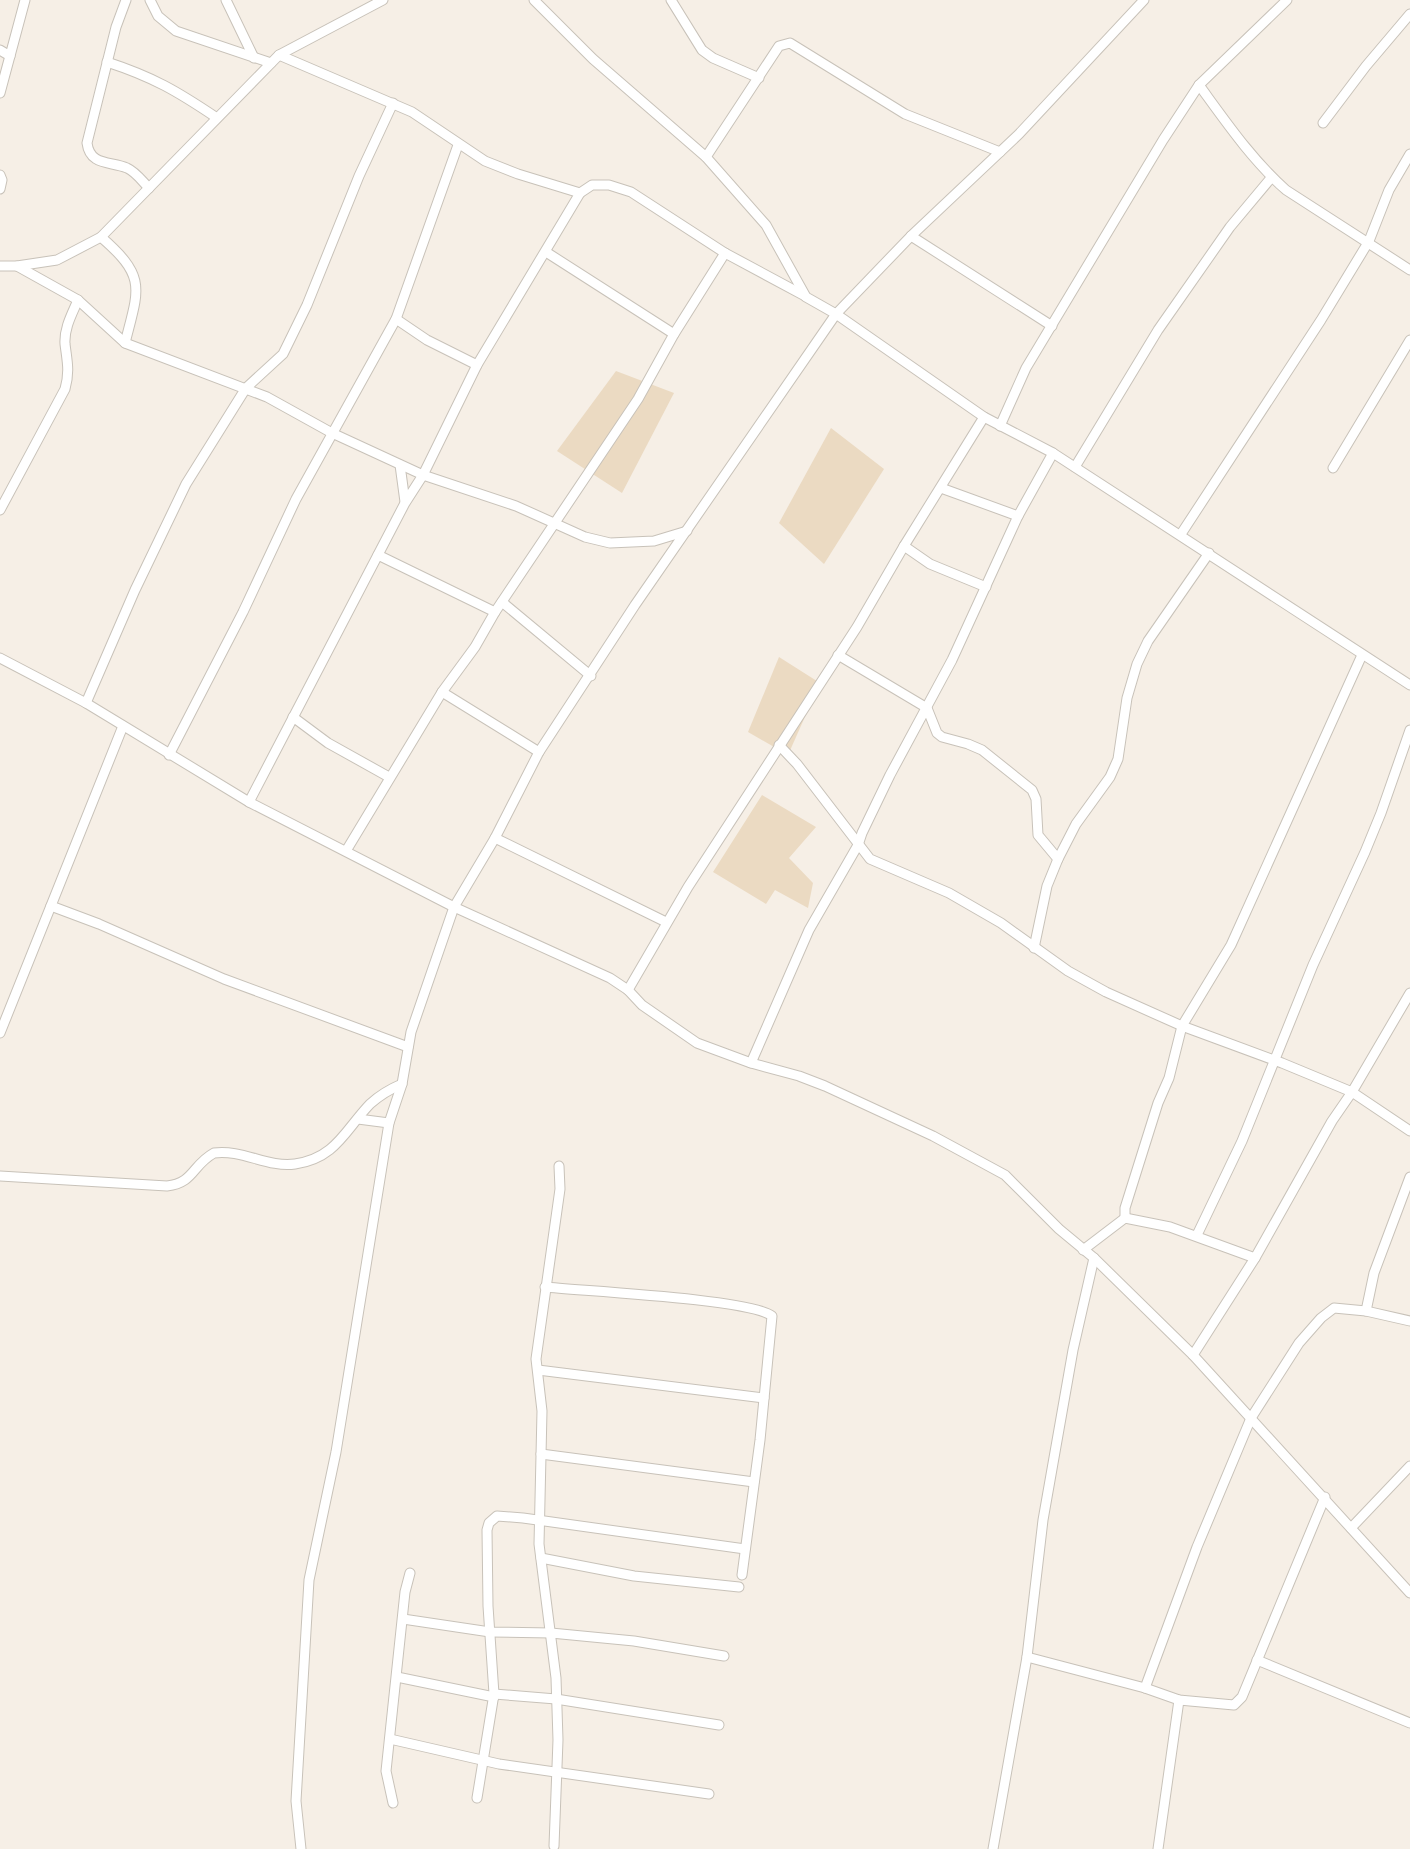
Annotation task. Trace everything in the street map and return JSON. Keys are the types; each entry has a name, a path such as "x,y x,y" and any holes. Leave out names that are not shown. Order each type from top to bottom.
{"street":[{"path":"0,93 24,0"},
{"path":"126,0 120,12 107,62 87,143 88,152 102,163 135,172 149,188"},
{"path":"150,0 158,16 176,31 271,63"},
{"path":"226,0 254,58"},
{"path":"0,266 57,260 102,237 279,55 383,0"},
{"path":"534,0 593,59 706,157 766,225 806,297"},
{"path":"671,0 702,51 759,78"},
{"path":"301,1849 296,1801 309,1580 337,1452 389,1123 402,1084 408,1047 454,906 495,838 539,751 591,676 635,605 835,314 911,236 1000,152 1144,0"},
{"path":"1000,426 1026,368 1199,85 1287,0"},
{"path":"1323,123 1410,13"},
{"path":"706,157 779,46 784,43 795,44 905,114 1000,152"},
{"path":"0,50 10,56"},
{"path":"279,55 393,103 431,124 485,161 580,193"},
{"path":"107,62 169,86 217,118"},
{"path":"1199,85 1237,138 1286,190 1410,270"},
{"path":"86,703 135,590 186,484 246,388 283,354 307,305 359,176 393,103"},
{"path":"169,755 243,612 296,499 396,319 458,145"},
{"path":"1181,534 1369,242 1389,190 1410,154"},
{"path":"0,175 0,189"},
{"path":"1075,467 1158,330 1230,227 1272,177"},
{"path":"249,802 405,503 423,475 477,365 580,193 592,185 608,185 631,192 725,253 835,314 984,418 1053,453 1410,685"},
{"path":"911,236 1052,326"},
{"path":"102,237 131,267 136,284 135,302 125,343"},
{"path":"546,252 674,334"},
{"path":"346,851 442,692 475,647 495,612 638,399 674,334 725,253"},
{"path":"17,266 78,300 125,343 246,388 284,405 332,433 423,475 516,506 585,537 610,543 654,541 687,531"},
{"path":"0,510 65,389 69,374 66,327 78,300"},
{"path":"396,319 426,340 477,365"},
{"path":"1333,468 1410,340"},
{"path":"628,990 666,922 838,655 984,418"},
{"path":"751,1063 809,930 858,845 890,775 927,708 986,587 1018,516 1053,453"},
{"path":"400,465 405,503"},
{"path":"941,488 1018,516"},
{"path":"904,546 930,565 986,587"},
{"path":"1034,948 1047,886 1058,859 1076,824 1110,777 1118,759 1126,698 1137,664 1148,641 1209,554"},
{"path":"378,555 495,612"},
{"path":"502,602 591,676"},
{"path":"838,655 927,708 937,733 942,737 982,750 1032,790 1036,799 1038,835 1058,859"},
{"path":"1125,1218 1125,1208 1158,1102 1169,1078 1182,1026 1231,945 1362,655"},
{"path":"0,658 86,703 249,802 454,906 610,978 628,990 642,1005 697,1043 825,1086 933,1136 1004,1175 1193,1355 1410,1593"},
{"path":"442,692 539,751"},
{"path":"293,718 328,743 389,777"},
{"path":"1,1030 124,726"},
{"path":"1197,1235 1242,1141 1313,965 1381,813 1410,730"},
{"path":"779,746 797,764 870,859 949,893 1001,923 1068,971 1106,992 1182,1026 1352,1092 1410,1131"},
{"path":"495,838 666,922"},
{"path":"51,906 224,979 408,1047"},
{"path":"1193,1355 1255,1258 1332,1121 1410,993"},
{"path":"0,1176 126,1185 178,1185 186,1181 199,1165 214,1153 294,1164 330,1151 373,1101 402,1084"},
{"path":"358,1119 389,1123"},
{"path":"554,1846 556,1699 541,1559 539,1522 542,1411 537,1359 560,1189 559,1166"},
{"path":"1366,1311 1374,1273 1410,1177"},
{"path":"1083,1250 1125,1218 1197,1235 1255,1258"},
{"path":"993,1849 1027,1657 1044,1520 1073,1350 1094,1258"},
{"path":"545,1287 709,1302 768,1313 773,1320 742,1576"},
{"path":"1145,1688 1197,1547 1251,1418 1299,1343 1321,1318 1334,1308 1366,1311 1410,1321"},
{"path":"538,1370 764,1398"},
{"path":"541,1454 754,1482"},
{"path":"1351,1528 1410,1465"},
{"path":"1027,1657 1145,1688 1179,1700 1234,1705 1242,1697 1325,1497"},
{"path":"477,1798 494,1695 487,1530 489,1523 497,1517 745,1549"},
{"path":"541,1559 634,1576 739,1587"},
{"path":"393,1803 386,1771 410,1573"},
{"path":"403,1619 490,1632 551,1633 656,1644 724,1656"},
{"path":"1257,1660 1410,1723"},
{"path":"397,1677 494,1695 556,1699 719,1725"},
{"path":"1158,1849 1179,1700"},
{"path":"390,1739 482,1761 557,1774 709,1794"}],"shaded area":[{"path":"616,371 674,393 622,493 557,451"},
{"path":"831,428 884,469 824,564 779,523"},
{"path":"779,657 820,683 788,755 748,732"},
{"path":"762,795 816,827 789,858 813,883 808,908 775,890 766,904 713,872"}]}
